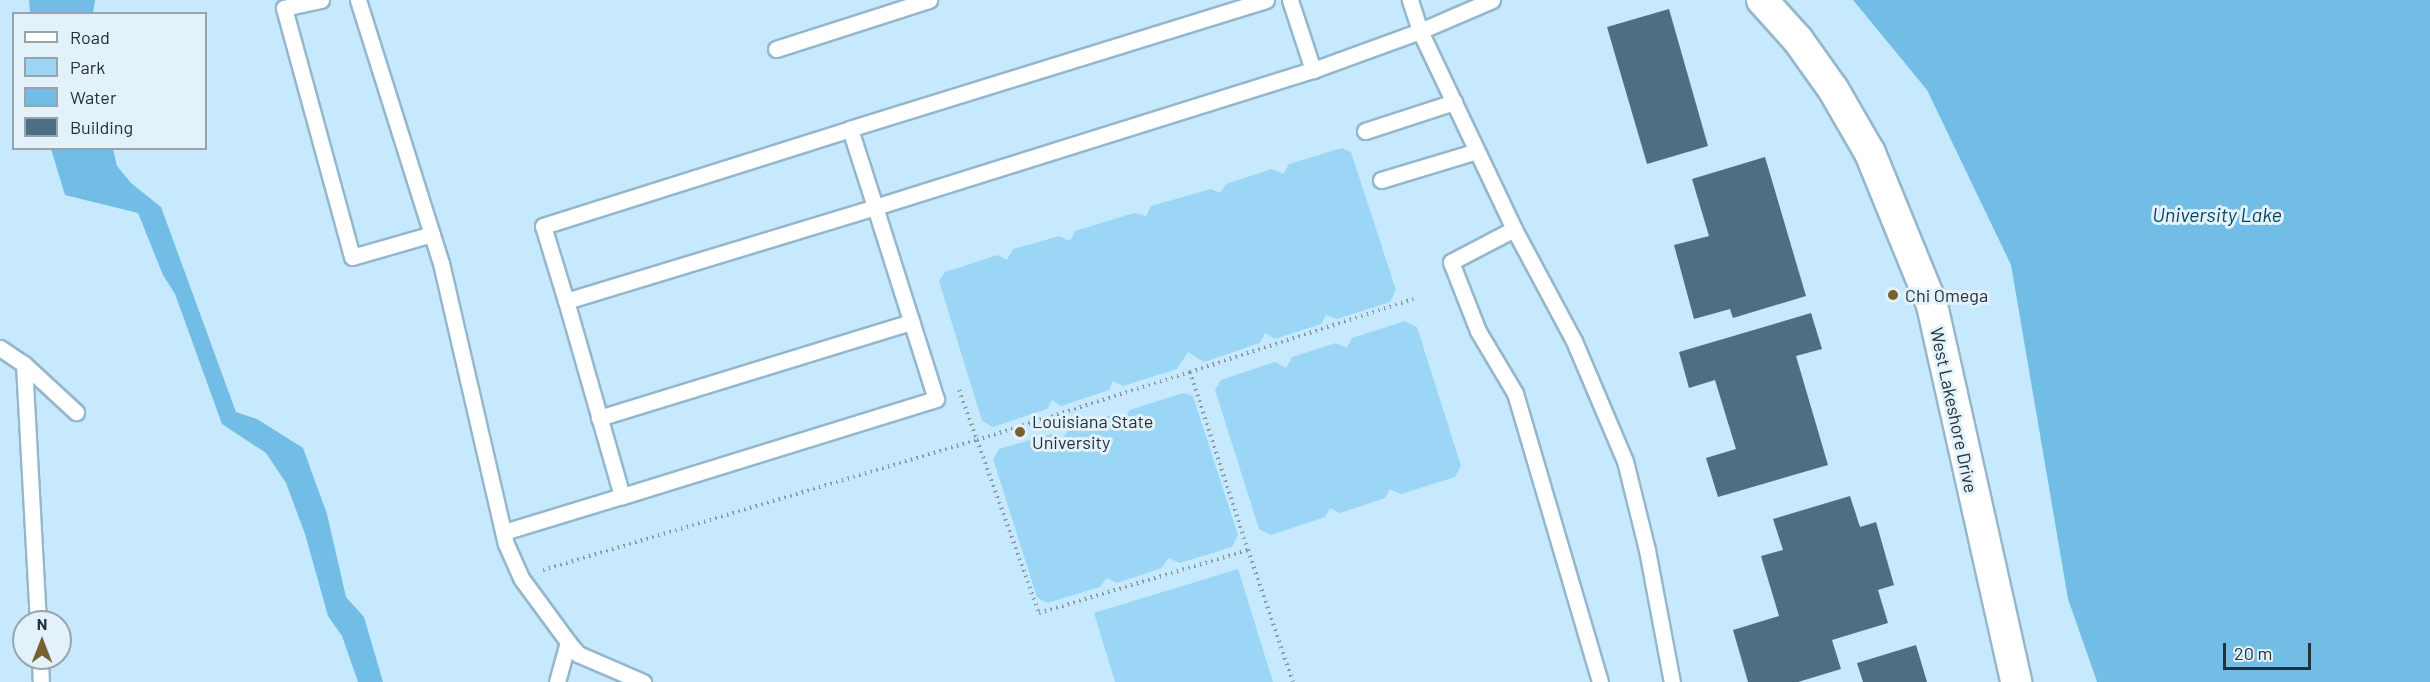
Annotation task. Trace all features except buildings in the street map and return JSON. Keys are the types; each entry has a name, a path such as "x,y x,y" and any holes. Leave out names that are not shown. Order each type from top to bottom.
{"street":[{"name":"West Lakeshore Drive","path":"1762,0 1798,40 1833,89 1870,153 1932,305 2016,682"}],"lane":[{"path":"321,0 284,8 352,257 432,234"},
{"path":"358,0 432,234 504,532 520,578 578,654 643,682"},
{"path":"776,49 929,0"},
{"path":"622,496 543,226 1266,0"},
{"path":"1290,0 1313,70"},
{"path":"1410,0 1420,31 1514,229 1574,341 1625,460 1647,550 1672,682"},
{"path":"566,301 1313,70 1420,31 1492,0"},
{"path":"1365,131 1454,102"},
{"path":"504,532 936,399 850,129"},
{"path":"1381,180 1477,151"},
{"path":"1514,229 1451,262 1478,331 1515,393 1600,682"},
{"path":"599,418 912,322"},
{"path":"0,348 24,364 76,412"},
{"path":"24,364 37,610"},
{"path":"557,682 568,642"}],"path":[{"path":"537,572 977,440 1413,299"},
{"path":"1190,372 1293,682"},
{"path":"977,440 1039,613 1248,550"}],"shaded area":[{"name":"Louisiana State University","path":"0,0 1853,0 1927,90 2011,265 2068,599 2097,682 0,682"}],"green space":[{"path":"1342,148 1351,152 1396,290 1390,302 1337,319 1326,315 1321,324 1275,339 1265,333 1260,343 1204,362 1188,352 1177,369 1123,386 1113,381 1109,390 1061,406 1052,400 1047,409 993,427 982,421 939,281 945,272 998,255 1007,260 1013,249 1059,236 1070,241 1075,231 1134,213 1146,216 1151,206 1211,189 1220,193 1226,184 1272,169 1283,174 1289,164"},
{"path":"1405,321 1417,327 1461,466 1455,477 1401,494 1390,489 1385,498 1340,513 1330,508 1325,517 1271,535 1259,529 1215,390 1221,380 1275,362 1286,368 1292,357 1336,343 1347,348 1352,338"},
{"path":"1183,393 1193,396 1238,535 1232,547 1180,563 1168,558 1162,568 1117,583 1107,578 1100,587 1047,603 1037,597 993,459 999,449 1052,434 1063,438 1069,429 1114,414 1124,419 1130,410"},
{"path":"1238,569 1273,682 1115,682 1094,613"}],"water":[{"path":"29,0 95,0 93,12 30,12"},
{"name":"University Lake","path":"1853,0 2430,0 2430,682 2097,682 2068,599 2011,265 1927,90"},
{"path":"51,150 113,150 117,166 131,183 161,207 236,412 257,419 303,448 327,514 346,597 364,617 383,682 358,682 342,636 328,616 305,534 286,483 266,453 222,424 175,294 163,275 138,213 65,195"}],"place":[{"name":"Chi Omega","path":"1893,295"},
{"name":"Louisiana State University","path":"1020,432"}]}
